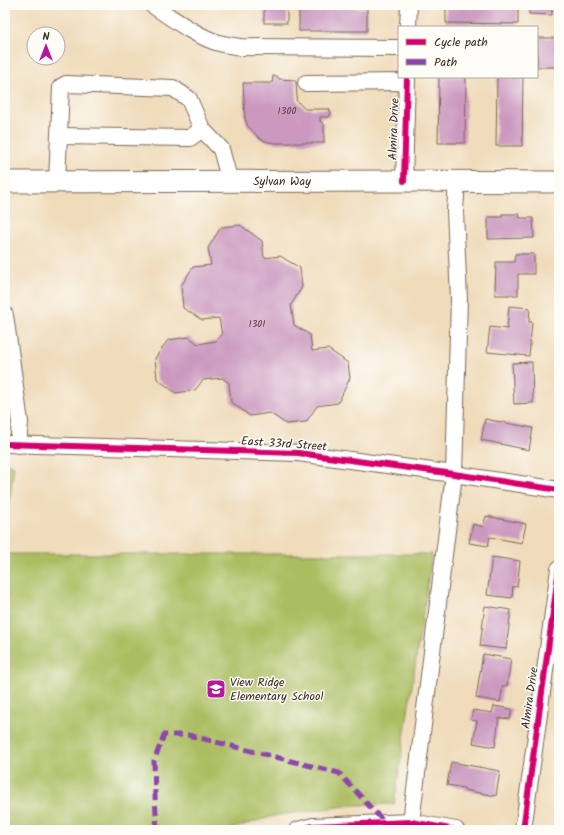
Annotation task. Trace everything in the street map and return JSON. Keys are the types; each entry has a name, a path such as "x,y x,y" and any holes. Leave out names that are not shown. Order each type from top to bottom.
{"main road":[{"name":"Sylvan Way","path":"5,182 559,182"}],"street":[{"path":"152,5 193,31 212,41 240,47 398,48"},
{"path":"175,5 193,31"},
{"path":"408,26 409,5"},
{"path":"306,83 407,79"},
{"name":"Almira Drive","path":"404,181 407,79"},
{"path":"57,182 61,87 66,84 174,88 189,99 202,129 221,149 230,182"},
{"path":"59,136 190,138 202,129"},
{"path":"411,822 454,474 459,299 455,211 457,181"},
{"path":"5,315 20,422 11,445"},
{"name":"East 33rd Street","path":"11,445 298,453 559,490"},
{"name":"Almira Drive","path":"523,830 559,568"},
{"path":"298,830 313,826 411,822 456,830"}],"green space":[{"path":"5,462 14,466 5,533"},
{"name":"View Ridge Elementary School","path":"5,554 432,554 394,804 353,805 273,816 228,830 5,830"}],"building":[{"path":"264,5 287,5 287,23 264,23"},
{"path":"446,5 518,5 518,24 446,23"},
{"path":"529,5 552,5 552,15 529,14"},
{"path":"299,7 367,8 367,31 299,31"},
{"path":"538,38 559,38 559,67 538,67"},
{"path":"273,76 277,76 279,79 294,80 296,82 296,100 305,109 329,109 331,113 329,117 320,117 320,121 324,124 324,143 269,142 260,139 247,125 245,118 243,83 272,83"},
{"path":"439,78 466,78 465,143 438,143"},
{"path":"497,78 523,78 522,146 496,146"},
{"path":"502,214 519,214 520,218 533,218 534,238 488,239 488,217 502,217"},
{"path":"240,225 262,241 264,258 280,256 300,268 302,287 291,305 294,325 310,335 312,351 328,349 348,363 350,378 338,403 317,406 306,422 286,424 270,413 250,416 231,402 229,383 222,378 203,380 195,390 176,393 157,379 155,358 168,340 189,337 198,344 216,341 222,335 219,318 202,320 183,308 181,286 193,267 211,265 208,248 221,227"},
{"path":"515,254 534,254 534,274 518,274 518,295 495,295 496,262 514,262"},
{"path":"509,306 530,308 529,322 532,322 529,356 487,352 490,327 507,329"},
{"path":"532,362 533,403 514,404 512,363"},
{"path":"485,419 533,428 529,450 481,440"},
{"path":"486,516 526,524 522,543 490,537 488,546 469,543 473,524 483,527"},
{"path":"492,557 520,561 517,587 513,586 512,598 487,595"},
{"path":"485,606 511,610 506,649 480,646"},
{"path":"483,654 511,659 507,686 503,686 500,702 476,698"},
{"path":"494,706 512,709 510,719 499,718 495,747 473,743 477,721 471,720 473,710 492,713"},
{"path":"451,762 500,771 496,796 447,785"}],"marked path":[{"path":"157,830 154,761 164,735 188,735 339,773 385,823"}],"cycle path":[{"path":"404,181 407,78"},
{"path":"5,444 298,453 559,490"},
{"path":"523,830 559,569"},
{"path":"298,830 313,826 411,822 456,830"}],"place":[{"name":"View Ridge Elementary School","path":"216,689"}]}
